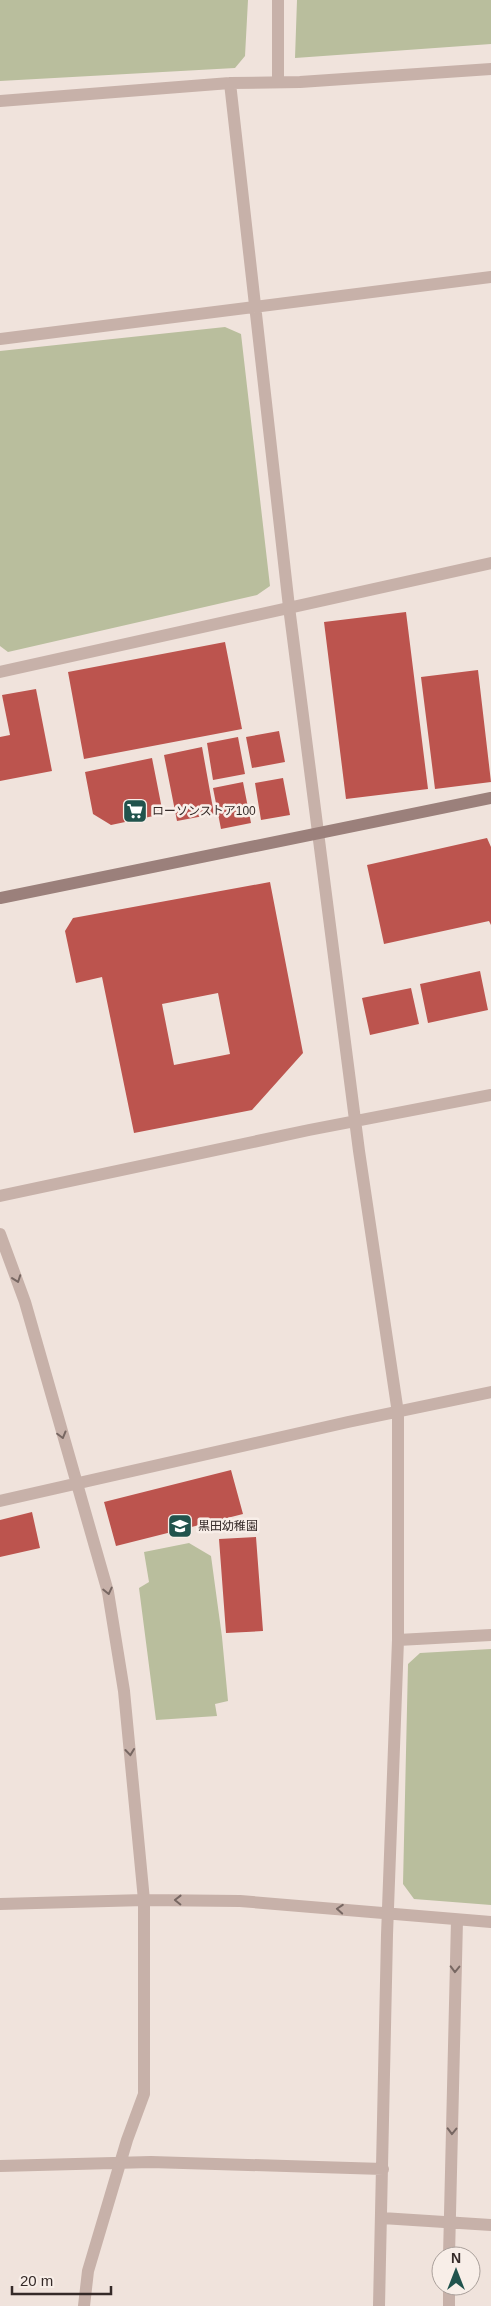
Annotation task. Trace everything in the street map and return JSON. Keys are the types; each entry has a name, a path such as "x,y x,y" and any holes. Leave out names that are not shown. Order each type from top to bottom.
{"street":[{"path":"278,0 278,82"},
{"path":"0,101 230,83 278,82 491,69"},
{"path":"230,83 289,607 355,1121 398,1413 398,1640 388,1913 379,2306"},
{"path":"0,339 491,277"},
{"path":"0,672 491,563"},
{"path":"0,898 491,798"},
{"path":"0,1196 355,1121 491,1095"},
{"path":"0,1234 25,1302 108,1592 124,1691 144,1900 144,2094 127,2140 88,2271 84,2306"},
{"path":"0,1501 348,1422 491,1392"},
{"path":"398,1640 491,1635"},
{"path":"0,1904 144,1900 240,1901 491,1922"},
{"path":"449,2246 456,1920"},
{"path":"0,2166 150,2162 382,2169"},
{"path":"382,2218 491,2225"}],"green space":[{"path":"0,0 248,0 245,56 235,68 0,81"},
{"path":"297,0 491,0 491,44 295,58"},
{"path":"225,327 241,334 270,586 257,595 8,652 0,646 0,351"},
{"path":"189,1543 211,1556 228,1701 215,1704 217,1716 156,1720 139,1588 149,1582 144,1552"},
{"path":"491,1649 491,1905 414,1899 403,1884 408,1664 420,1653"}],"building":[{"path":"406,612 428,789 346,799 324,622"},
{"path":"225,642 242,729 84,759 68,672"},
{"path":"478,670 491,782 435,789 421,677"},
{"path":"36,689 52,771 0,781 0,737 10,735 2,695"},
{"path":"279,731 285,762 252,768 246,737"},
{"path":"238,737 245,774 213,780 207,743"},
{"path":"202,747 214,814 177,821 164,755"},
{"path":"152,758 163,814 111,825 93,814 85,772"},
{"path":"283,778 290,815 261,820 255,783"},
{"path":"243,782 251,823 221,829 213,788"},
{"path":"487,838 491,847 491,925 489,921 384,944 367,865"},
{"path":"270,882 303,1053 252,1110 134,1133 102,977 76,983 65,931 73,918","holes":["218,993 230,1054 174,1065 162,1004"]},
{"path":"480,971 488,1010 428,1023 420,984"},
{"path":"411,988 419,1024 370,1035 362,998"},
{"path":"231,1470 243,1514 116,1546 104,1502"},
{"path":"32,1512 40,1548 0,1557 0,1520"},
{"path":"256,1537 263,1631 226,1633 219,1539"}],"place":[{"name":"ローソンストア100","path":"135,811"},
{"name":"黒田幼稚園","path":"180,1526"}]}
